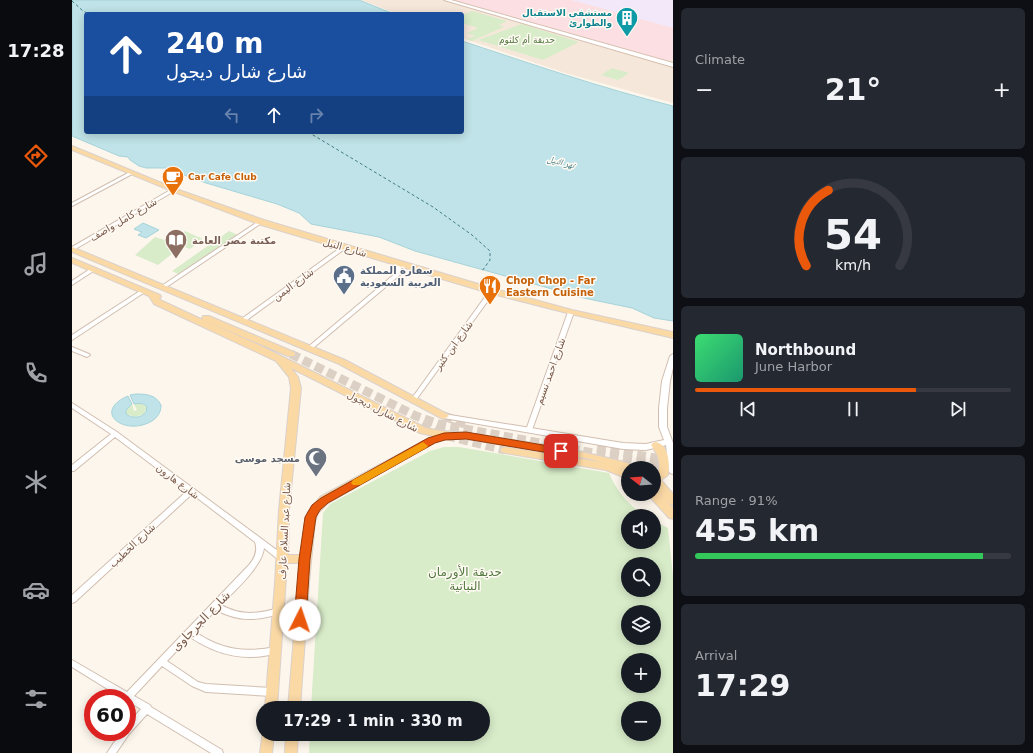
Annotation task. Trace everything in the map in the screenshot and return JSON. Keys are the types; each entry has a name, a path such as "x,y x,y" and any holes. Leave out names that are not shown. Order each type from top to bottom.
{"main road":[{"path":"446,0 673,65"},
{"name":"شارع النيل","path":"72,148 174,190 261,222 492,291 571,312 673,335"},
{"path":"72,249 342,362 444,416"},
{"name":"شارع شارل ديجول","path":"72,260 291,354"},
{"name":"شارع شارل ديجول","path":"152,295 156,302 280,359 423,431 436,434 473,437 590,456 621,464"},
{"name":"شارع عبد السلام عارف","path":"271,701 283,559 284,510 296,388 293,377 280,359"},
{"path":"295,701 305,559 311,517 320,504 432,440 452,435"},
{"path":"656,445 663,455 664,469 663,476 661,477"},
{"path":"504,450 608,467 621,472"},
{"path":"661,486 673,501"},
{"path":"660,501 673,515"},
{"path":"283,559 305,559"},
{"path":"266,753 267,741"},
{"path":"291,753 292,741"}],"street":[{"path":"72,205 132,173"},
{"name":"شارع كامل واصف","path":"72,249 174,190"},
{"path":"163,287 261,222"},
{"name":"شارع اليمن","path":"242,321 344,247"},
{"path":"310,348 399,273 400,269 396,266 401,264"},
{"path":"72,283 93,270"},
{"path":"72,338 143,291"},
{"name":"شارع ابن كثير","path":"414,399 492,291"},
{"name":"شارع احمد نسيم","path":"530,430 571,312"},
{"path":"72,348 88,355"},
{"path":"673,356 666,381 663,408 663,427 672,453 673,472"},
{"name":"شارع هارون","path":"72,405 115,434 283,559"},
{"path":"444,416 623,446 646,448 669,442"},
{"path":"72,469 115,434"},
{"name":"شارع الخطيب","path":"72,600 191,490"},
{"name":"شارع الجرجاوى","path":"136,689 216,606 257,560 261,546 258,540"},
{"path":"216,606 230,614 240,616 262,617 279,611"},
{"path":"190,633 209,646 238,654 259,654 276,650"},
{"path":"162,662 195,684 206,688 272,692"},
{"path":"72,663 115,689"},
{"path":"136,702 219,753"},
{"path":"136,721 147,708"},
{"path":"111,753 120,741"}],"shaded area":[{"path":"361,0 673,0 673,103 565,73 464,39 464,12 393,12"},
{"path":"449,0 571,0 673,28 673,58 664,62"},
{"path":"571,0 673,0 673,28"}],"green space":[{"path":"472,11 507,21 499,25 504,27 472,41 467,39 475,36 467,33 478,28 464,24 464,14"},
{"name":"حديقة أم كلثوم","path":"522,24 579,42 543,60 478,40"},
{"path":"612,68 629,73 618,80 601,75"},
{"path":"185,231 203,239 190,249 182,246 158,265 135,255 155,237 178,244 172,241"},
{"path":"229,231 238,235 180,275 172,271"},
{"path":"139,403 147,407 144,414 135,417 126,414 126,410 132,404 134,411 137,410 134,404"},
{"name":"حديقة الأورمان النباتية","path":"444,447 459,447 609,473 621,494 621,501 627,501 636,509 621,509 621,549 661,549 661,524 668,528 673,576 673,753 309,753 310,741 490,741 490,701 311,701 323,513 330,504 430,451"}],"water":[{"name":"نهر النيل","path":"72,0 359,0 389,12 84,12 84,134 464,134 464,42 593,84 673,106 673,321 654,318 632,308 574,296 415,251 379,237 311,224 299,213 277,204 206,183 165,168 146,168 139,166 128,157 119,156 72,136"},
{"path":"143,223 159,230 146,238 138,235 142,232 134,229"},
{"path":"130,395 147,395 157,399 161,405 160,412 157,416 152,421 142,425 132,426 123,424 116,420 112,415 112,409 117,402 128,396 132,404 126,410 126,414 131,417 137,417 142,416 146,412 147,407 144,405 140,403 134,404"}],"ferry route":[{"path":"72,1 85,12"},
{"path":"311,134 433,207 472,235 490,251 490,260 482,271"}],"tunnel":[{"path":"291,354 416,416 439,424 673,468"},
{"path":"444,416 467,425"},
{"path":"423,422 452,437 505,450"},
{"path":"597,448 673,461"}],"slow traffic":[{"path":"356,483 423,446"}],"place":[{"name":"مستشفى الاستقبال والطوارئ","path":"627,38"},
{"name":"Car Cafe Club","path":"173,196"},
{"name":"مكتبة مصر العامة","path":"176,260"},
{"name":"سفارة المملكة العربية السعودية","path":"344,296"},
{"name":"Chop Chop - Far Eastern Cuisine","path":"490,306"},
{"name":"مسجد موسى","path":"316,478"}],"route":[{"path":"300,620 302,582 311,517 316,508 324,500 432,440 444,436 466,436 561,451"}]}
